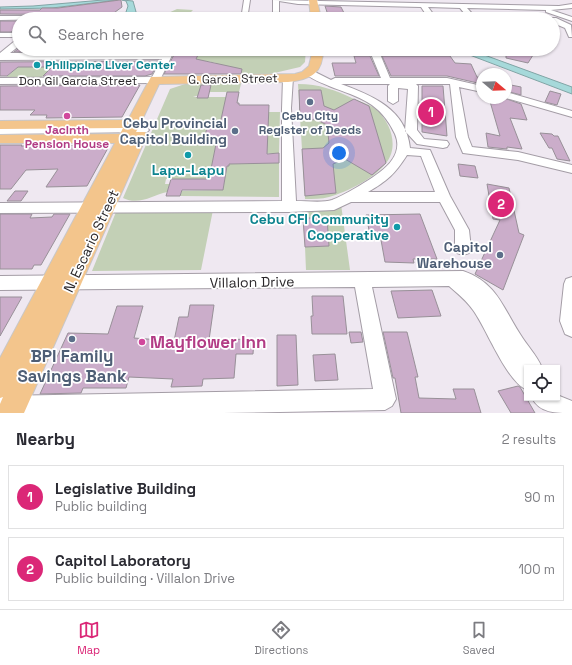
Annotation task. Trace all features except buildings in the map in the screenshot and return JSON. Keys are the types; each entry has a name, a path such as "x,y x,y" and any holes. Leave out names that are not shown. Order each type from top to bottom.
{"main road":[{"path":"313,1 315,12"},
{"path":"310,73 315,67 317,56"},
{"name":"G. Garcia Street","path":"155,80 288,78 310,73"},
{"name":"N. Escario Street","path":"8,409 61,283 135,131 155,80"},
{"name":"N. Escario Street","path":"135,131 164,86 181,80"},
{"path":"0,125 135,131"},
{"path":"0,139 135,131"},
{"name":"N. Escario Street","path":"0,385 61,283"}],"street":[{"path":"245,12 247,0"},
{"path":"276,0 276,12"},
{"path":"281,0 394,2 541,8 572,6"},
{"path":"480,0 486,6"},
{"path":"534,0 541,8 542,12"},
{"path":"461,5 467,12"},
{"path":"541,8 552,12"},
{"path":"560,15 572,19"},
{"path":"0,18 12,18"},
{"path":"560,23 568,27 572,35"},
{"path":"0,35 12,35"},
{"path":"1,56 12,47"},
{"path":"1,56 12,56"},
{"name":"N. Escario Street","path":"155,80 168,56"},
{"path":"377,56 390,83 393,101"},
{"path":"310,73 325,81 362,95 382,106 395,122 407,133 421,142 443,144"},
{"path":"288,78 287,108 289,207"},
{"name":"Don Gil Garcia Street","path":"0,81 155,80"},
{"path":"325,81 390,83 454,82 476,88"},
{"path":"454,82 462,136 467,150 518,156 572,169"},
{"path":"0,208 289,207 334,205 377,181 392,169 404,151 413,86 390,83 374,86 374,91"},
{"path":"528,101 536,92"},
{"path":"512,97 572,114"},
{"path":"528,101 541,116"},
{"path":"0,131 135,131"},
{"path":"404,151 426,153 444,197 462,230 464,249"},
{"path":"349,197 444,197"},
{"path":"453,278 479,304 501,342 524,376"},
{"name":"Villalon Drive","path":"0,283 453,278 468,280 482,289 498,310 511,338 530,365"},
{"path":"8,409 385,399 362,280"},
{"path":"572,284 569,321 572,328"},
{"path":"560,399 571,412"},
{"path":"547,401 556,407 571,412"}],"green space":[{"path":"177,9 193,10 191,12 170,12"},
{"path":"189,56 305,56 305,62 300,67 270,74 231,74 213,65 216,63 207,61 202,66 188,58"},
{"path":"18,67 52,67 39,80 3,80"},
{"path":"185,84 241,84 239,92 209,92 193,97 227,97 220,124 208,124 204,139 217,139 210,179 166,179 165,184 170,184 167,192 135,201 123,198 170,89"},
{"path":"298,84 320,86 333,90 370,105 383,116 390,129 393,143 390,157 381,169 360,184 344,192 326,198 305,199"},
{"path":"238,112 280,112 279,153 231,154 267,143 268,120 248,120"},
{"path":"279,163 279,197 180,196 182,191 223,190 227,166 229,166 229,164"},
{"path":"341,204 350,270 306,270 305,247 329,246 327,219 303,219 302,209"},
{"path":"213,210 201,270 92,271 116,212"}],"water":[{"path":"118,0 52,8 0,9 0,7 33,6"},
{"path":"122,0 133,1 136,12 126,12 128,6 126,1"},
{"path":"472,56 487,56 572,87 572,94 512,71 512,68 504,68"}],"place":[{"name":"Philippine Liver Center","path":"37,65"},
{"name":"Cebu City Register of Deeds","path":"310,102"},
{"name":"Legislative Building","path":"431,112"},
{"name":"Jacinth Pension House","path":"67,116"},
{"name":"Cebu Provincial Capitol Building","path":"235,131"},
{"name":"Lapu-Lapu","path":"188,155"},
{"name":"Capitol Laboratory","path":"501,204"},
{"name":"Cebu CFI Community Cooperative","path":"397,227"},
{"name":"Capitol Warehouse","path":"500,255"},
{"name":"BPI Family Savings Bank","path":"72,339"},
{"name":"Mayflower Inn","path":"142,342"}]}
